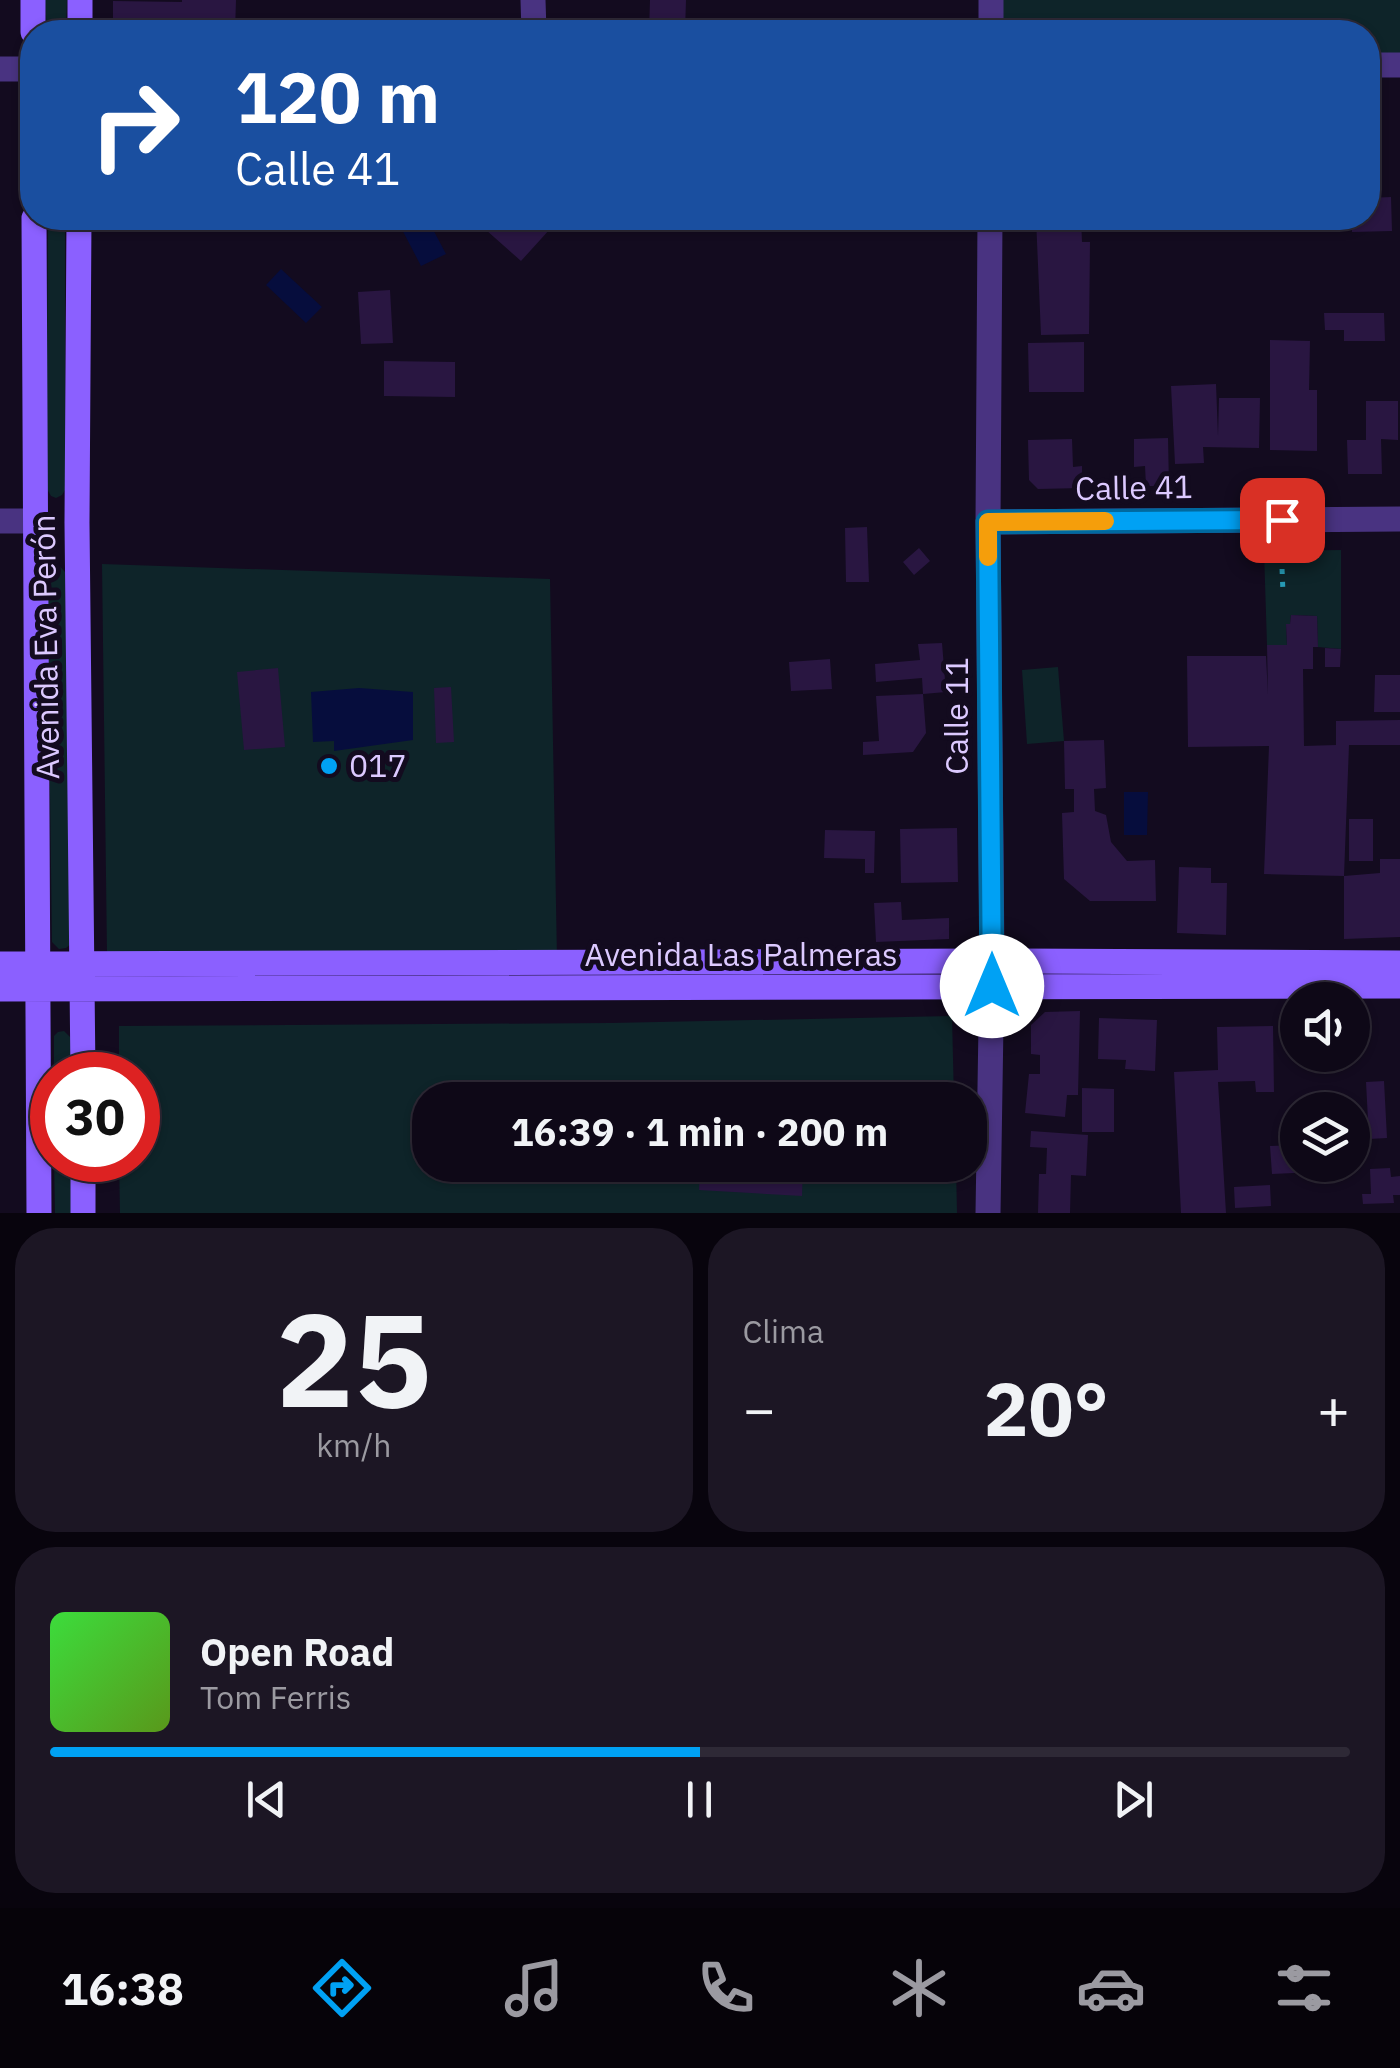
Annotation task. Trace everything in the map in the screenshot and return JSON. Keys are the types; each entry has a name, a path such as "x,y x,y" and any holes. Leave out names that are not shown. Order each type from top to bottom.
{"main road":[{"name":"Avenida Eva Perón","path":"34,230 40,1213"},
{"name":"Avenida Eva Perón","path":"79,230 76,523 83,1052"},
{"path":"35,522 76,523"},
{"path":"0,964 37,976"},
{"name":"Avenida Las Palmeras","path":"37,976 992,974 1400,964"},
{"name":"Avenida Las Palmeras","path":"992,974 1400,986"},
{"path":"0,989 37,976"},
{"path":"83,1182 83,1213"}],"street":[{"name":"Calle 11","path":"988,1213 992,974 990,230"},
{"name":"Calle 41","path":"988,522 1400,519"},
{"path":"0,522 35,522"}],"path":[{"path":"1281,550 1282,594"}],"green space":[{"path":"45,0 67,0 66,20 46,20"},
{"path":"991,0 1400,0 1400,64 1380,64 1380,20 991,20"},
{"path":"48,230 65,230 65,490 56,498 46,487"},
{"path":"1341,550 1341,649 1318,647 1317,616 1291,615 1290,624 1286,624 1287,645 1267,645 1264,551"},
{"path":"56,562 65,572 72,943 59,949 52,942 47,569"},
{"name":"017","path":"102,564 550,579 557,958 107,954"},
{"path":"1058,667 1064,741 1027,744 1022,670"},
{"path":"952,1016 954,1082 412,1082 412,1182 956,1182 957,1213 120,1213 119,1182 160,1182 160,1052 119,1052 119,1026"},
{"path":"64,1031 72,1039 72,1052 54,1052 54,1036"},
{"path":"54,1182 73,1182 74,1213 55,1213"}],"shaded area":[{"path":"402,230 433,230 446,254 421,266"},
{"path":"281,269 322,307 306,323 266,285"},
{"path":"359,688 413,692 413,740 334,751 334,741 313,742 311,692"},
{"path":"1124,792 1148,792 1147,835 1124,835"}],"building":[{"path":"236,0 235,20 113,20 113,1"},
{"path":"650,0 686,0 685,20 649,20"},
{"path":"1380,197 1391,197 1392,231 1352,232 1380,230"},
{"path":"486,230 549,230 521,261"},
{"path":"1037,230 1082,230 1082,242 1090,242 1089,334 1041,335"},
{"path":"390,290 393,343 361,344 358,292"},
{"path":"1324,313 1384,313 1385,341 1344,341 1344,330 1325,330"},
{"path":"1270,340 1310,341 1309,390 1317,390 1317,451 1270,450"},
{"path":"1084,342 1084,392 1029,392 1028,343"},
{"path":"384,361 455,362 455,397 384,396"},
{"path":"1216,384 1218,436 1219,398 1260,398 1259,448 1203,447 1204,463 1175,464 1171,386"},
{"path":"1366,401 1398,401 1398,440 1381,439 1382,474 1348,474 1347,440 1366,440"},
{"path":"1168,438 1169,486 1146,486 1145,466 1134,467 1134,439"},
{"path":"1072,439 1073,467 1082,466 1082,488 1038,489 1029,480 1028,440"},
{"path":"867,527 869,582 846,582 845,528"},
{"path":"919,548 930,561 914,575 903,562"},
{"path":"1291,615 1317,616 1318,647 1313,647 1313,669 1303,669 1304,746 1336,745 1336,721 1400,720 1400,745 1349,745 1344,876 1264,874 1269,746 1188,747 1187,656 1266,656 1268,695 1267,645 1287,645 1286,624 1290,624"},
{"path":"942,643 946,692 923,694 922,678 876,682 875,664 920,660 918,644"},
{"path":"1325,648 1341,649 1340,667 1325,667"},
{"path":"830,659 832,689 791,691 789,662"},
{"path":"278,668 285,747 244,750 237,672"},
{"path":"1375,675 1400,675 1400,712 1374,712"},
{"path":"451,687 454,742 436,743 434,688"},
{"path":"923,694 926,733 913,752 863,755 863,742 879,741 876,696"},
{"path":"1104,740 1106,788 1094,789 1095,811 1106,815 1111,842 1127,861 1155,860 1156,901 1090,901 1064,879 1062,813 1074,812 1074,789 1065,789 1064,741"},
{"path":"1349,819 1373,819 1373,861 1349,861"},
{"path":"957,828 958,882 901,883 900,829"},
{"path":"825,830 875,831 874,873 865,873 865,859 824,858"},
{"path":"1380,859 1400,859 1400,937 1344,939 1344,876 1380,873"},
{"path":"1179,867 1211,868 1211,883 1227,883 1226,935 1177,933"},
{"path":"901,902 902,920 949,918 949,939 876,942 874,903"},
{"path":"1080,1011 1078,1095 1067,1095 1065,1117 1025,1113 1029,1074 1040,1074 1040,1055 1031,1054 1031,1025 1045,1012"},
{"path":"1099,1018 1157,1020 1155,1071 1125,1069 1126,1060 1098,1059"},
{"path":"1273,1026 1274,1092 1256,1092 1255,1081 1218,1082 1226,1213 1181,1213 1174,1072 1218,1070 1217,1027"},
{"path":"1384,1081 1387,1138 1370,1139 1370,1092 1367,1092 1366,1082"},
{"path":"1082,1088 1114,1089 1114,1132 1082,1132"},
{"path":"1031,1131 1088,1135 1086,1176 1071,1175 1070,1213 1038,1213 1039,1174 1046,1174 1047,1148 1030,1147"},
{"path":"1270,1146 1280,1146 1280,1174 1272,1174"},
{"path":"1390,1168 1391,1177 1400,1176 1400,1195 1393,1195 1394,1203 1363,1204 1362,1194 1371,1194 1370,1169"},
{"path":"699,1182 802,1182 802,1196 699,1190"},
{"path":"1270,1185 1271,1206 1235,1208 1234,1187"}],"slow traffic":[{"path":"988,557 988,522 1105,521"}],"place":[{"name":"017","path":"329,766"}],"route":[{"path":"992,986 988,522 1282,520"}]}
